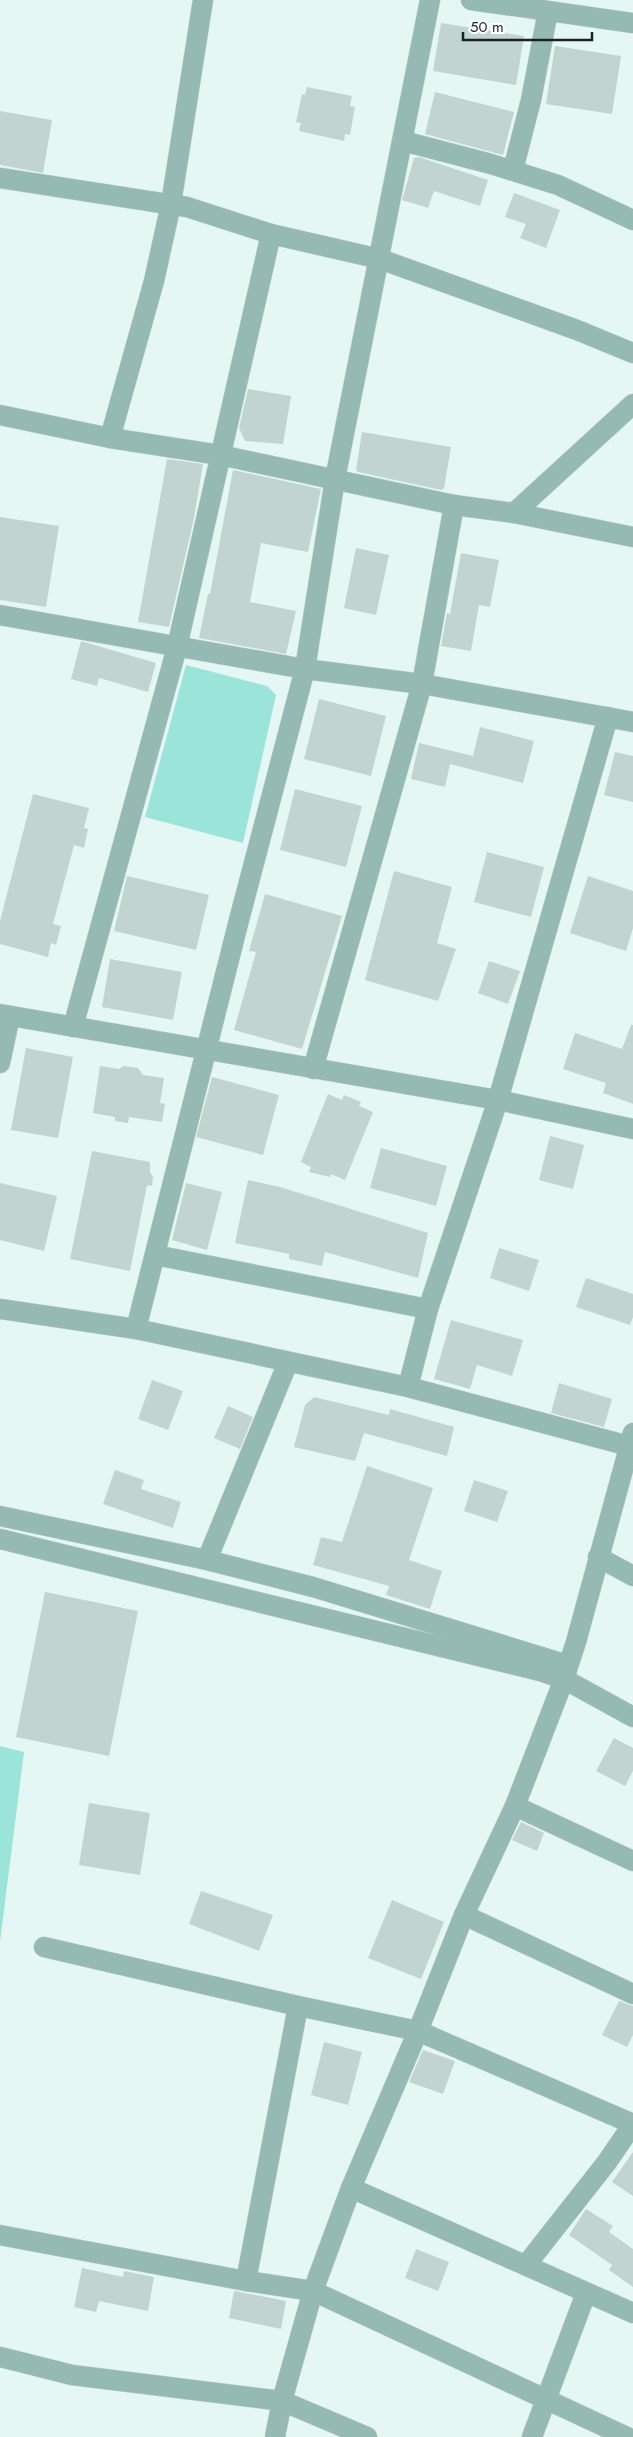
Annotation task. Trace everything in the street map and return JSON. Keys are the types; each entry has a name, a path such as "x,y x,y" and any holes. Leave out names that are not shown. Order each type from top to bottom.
{"street":[{"path":"110,438 154,281 171,204 203,0"},
{"path":"136,1330 305,669 335,479 380,260 430,0"},
{"path":"472,0 633,23"},
{"path":"513,170 531,100 548,11"},
{"path":"403,141 513,170 558,185 633,220"},
{"path":"0,178 187,207 271,234 380,260 577,330 633,353"},
{"path":"74,1028 177,647 271,234"},
{"path":"514,513 633,404"},
{"path":"0,414 110,438 220,455 454,504 514,513 633,537"},
{"path":"313,1069 422,684 454,504"},
{"path":"0,616 305,669 422,684 633,722"},
{"path":"408,1387 428,1309 498,1100 608,717"},
{"path":"0,1063 5,1015 498,1100 633,1129"},
{"path":"155,1255 428,1309"},
{"path":"0,1309 136,1330 408,1387 632,1442 566,1672 515,1806 464,1915 418,2031 351,2188 313,2291 282,2401 275,2437"},
{"path":"207,1560 288,1362"},
{"path":"0,1516 207,1560 313,1587 566,1672 633,1717"},
{"path":"0,1539 540,1671 566,1672"},
{"path":"598,1557 633,1576"},
{"path":"515,1806 633,1861"},
{"path":"464,1915 633,1994"},
{"path":"44,1947 298,2006 418,2031 633,2124 607,2162 526,2265"},
{"path":"246,2281 298,2006"},
{"path":"351,2188 633,2313"},
{"path":"0,2235 246,2281 313,2291 627,2437"},
{"path":"532,2437 586,2293"},
{"path":"0,2357 72,2375 282,2401 367,2437"}],"green space":[{"path":"186,665 267,686 276,695 243,843 145,817"},
{"path":"0,1746 24,1752 0,1942"}],"building":[{"path":"441,23 524,36 516,85 433,71"},
{"path":"555,46 621,56 612,114 546,104"},
{"path":"307,87 352,96 350,106 355,107 350,135 345,134 344,141 299,131 301,123 296,122 302,94 305,95"},
{"path":"435,92 514,112 503,155 425,134"},
{"path":"0,111 52,120 43,173 0,165"},
{"path":"419,157 488,180 480,206 434,191 428,208 402,200 414,158"},
{"path":"514,193 560,210 546,248 520,238 526,224 505,217"},
{"path":"248,389 291,396 283,444 245,441 239,428"},
{"path":"362,432 451,447 444,488 441,490 358,472 356,470"},
{"path":"167,459 203,464 194,518 169,627 138,622"},
{"path":"233,470 321,489 308,552 261,543 250,602 296,611 286,654 199,638 208,594 210,594"},
{"path":"0,517 59,526 46,607 0,600"},
{"path":"356,548 389,555 376,615 344,608"},
{"path":"461,553 499,560 490,607 479,605 471,651 441,646 447,613 450,614"},
{"path":"81,641 156,663 148,692 99,678 97,686 71,679"},
{"path":"319,699 386,716 371,776 304,759"},
{"path":"480,727 534,741 523,783 450,764 445,787 411,779 419,743 473,756"},
{"path":"615,752 633,756 633,802 604,795"},
{"path":"295,789 362,806 346,867 280,850"},
{"path":"33,794 89,808 84,828 88,829 84,848 74,845 53,924 61,926 56,945 51,943 48,957 0,944 0,921"},
{"path":"487,852 544,867 531,917 474,902"},
{"path":"394,871 452,887 437,943 456,949 438,1001 365,980"},
{"path":"127,876 209,895 196,950 114,931"},
{"path":"588,876 633,891 633,928 626,951 570,933"},
{"path":"265,894 342,916 302,1049 234,1030 256,952 249,951"},
{"path":"110,959 182,972 173,1020 102,1007"},
{"path":"489,961 520,971 508,1004 478,993"},
{"path":"631,1025 633,1025 633,1104 603,1093 606,1083 563,1069 575,1033 622,1049"},
{"path":"26,1048 73,1057 58,1138 11,1130"},
{"path":"100,1066 119,1069 123,1066 138,1068 143,1075 164,1078 160,1103 165,1104 162,1122 129,1117 128,1123 115,1121 115,1117 93,1113"},
{"path":"212,1077 279,1095 263,1155 196,1137"},
{"path":"328,1094 342,1100 344,1095 361,1102 359,1106 373,1112 345,1180 331,1174 330,1177 309,1172 311,1167 301,1162"},
{"path":"550,1136 584,1145 573,1189 539,1180"},
{"path":"381,1148 447,1166 436,1206 370,1188"},
{"path":"92,1151 150,1162 150,1172 153,1177 152,1186 147,1185 130,1271 70,1259"},
{"path":"248,1180 280,1187 428,1233 418,1278 325,1252 322,1266 289,1259 289,1254 235,1243"},
{"path":"0,1183 57,1196 44,1251 0,1240"},
{"path":"186,1183 222,1192 207,1250 172,1240"},
{"path":"499,1248 539,1260 529,1291 490,1278"},
{"path":"586,1278 633,1294 633,1317 630,1325 576,1307"},
{"path":"451,1320 523,1340 512,1376 477,1365 470,1389 434,1379"},
{"path":"152,1380 183,1391 168,1430 138,1419"},
{"path":"559,1383 612,1399 604,1427 551,1413"},
{"path":"314,1397 389,1415 390,1409 454,1427 447,1456 364,1433 355,1461 294,1447 305,1405"},
{"path":"228,1406 253,1417 240,1449 214,1438"},
{"path":"367,1466 433,1488 409,1560 442,1571 430,1609 386,1595 389,1586 313,1565 321,1537 342,1542"},
{"path":"115,1470 144,1480 141,1489 181,1502 173,1528 103,1504"},
{"path":"474,1480 508,1491 497,1522 464,1511"},
{"path":"45,1592 138,1611 109,1756 16,1737"},
{"path":"614,1738 633,1748 633,1771 625,1786 596,1771"},
{"path":"89,1803 150,1813 140,1875 79,1865"},
{"path":"521,1822 544,1833 537,1851 512,1840"},
{"path":"201,1891 273,1915 259,1951 189,1924"},
{"path":"392,1900 444,1922 421,1979 368,1958"},
{"path":"619,2001 633,2006 633,2035 627,2047 602,2035"},
{"path":"324,2042 362,2052 348,2105 311,2095"},
{"path":"423,2050 455,2061 443,2094 409,2082"},
{"path":"633,2152 633,2196 612,2182"},
{"path":"586,2209 613,2226 609,2232 633,2249 633,2287 609,2270 612,2265 569,2235"},
{"path":"416,2249 449,2262 438,2291 405,2278"},
{"path":"82,2268 123,2277 124,2271 154,2277 148,2311 99,2301 96,2312 74,2307"},
{"path":"234,2291 286,2301 281,2329 229,2318"}]}
